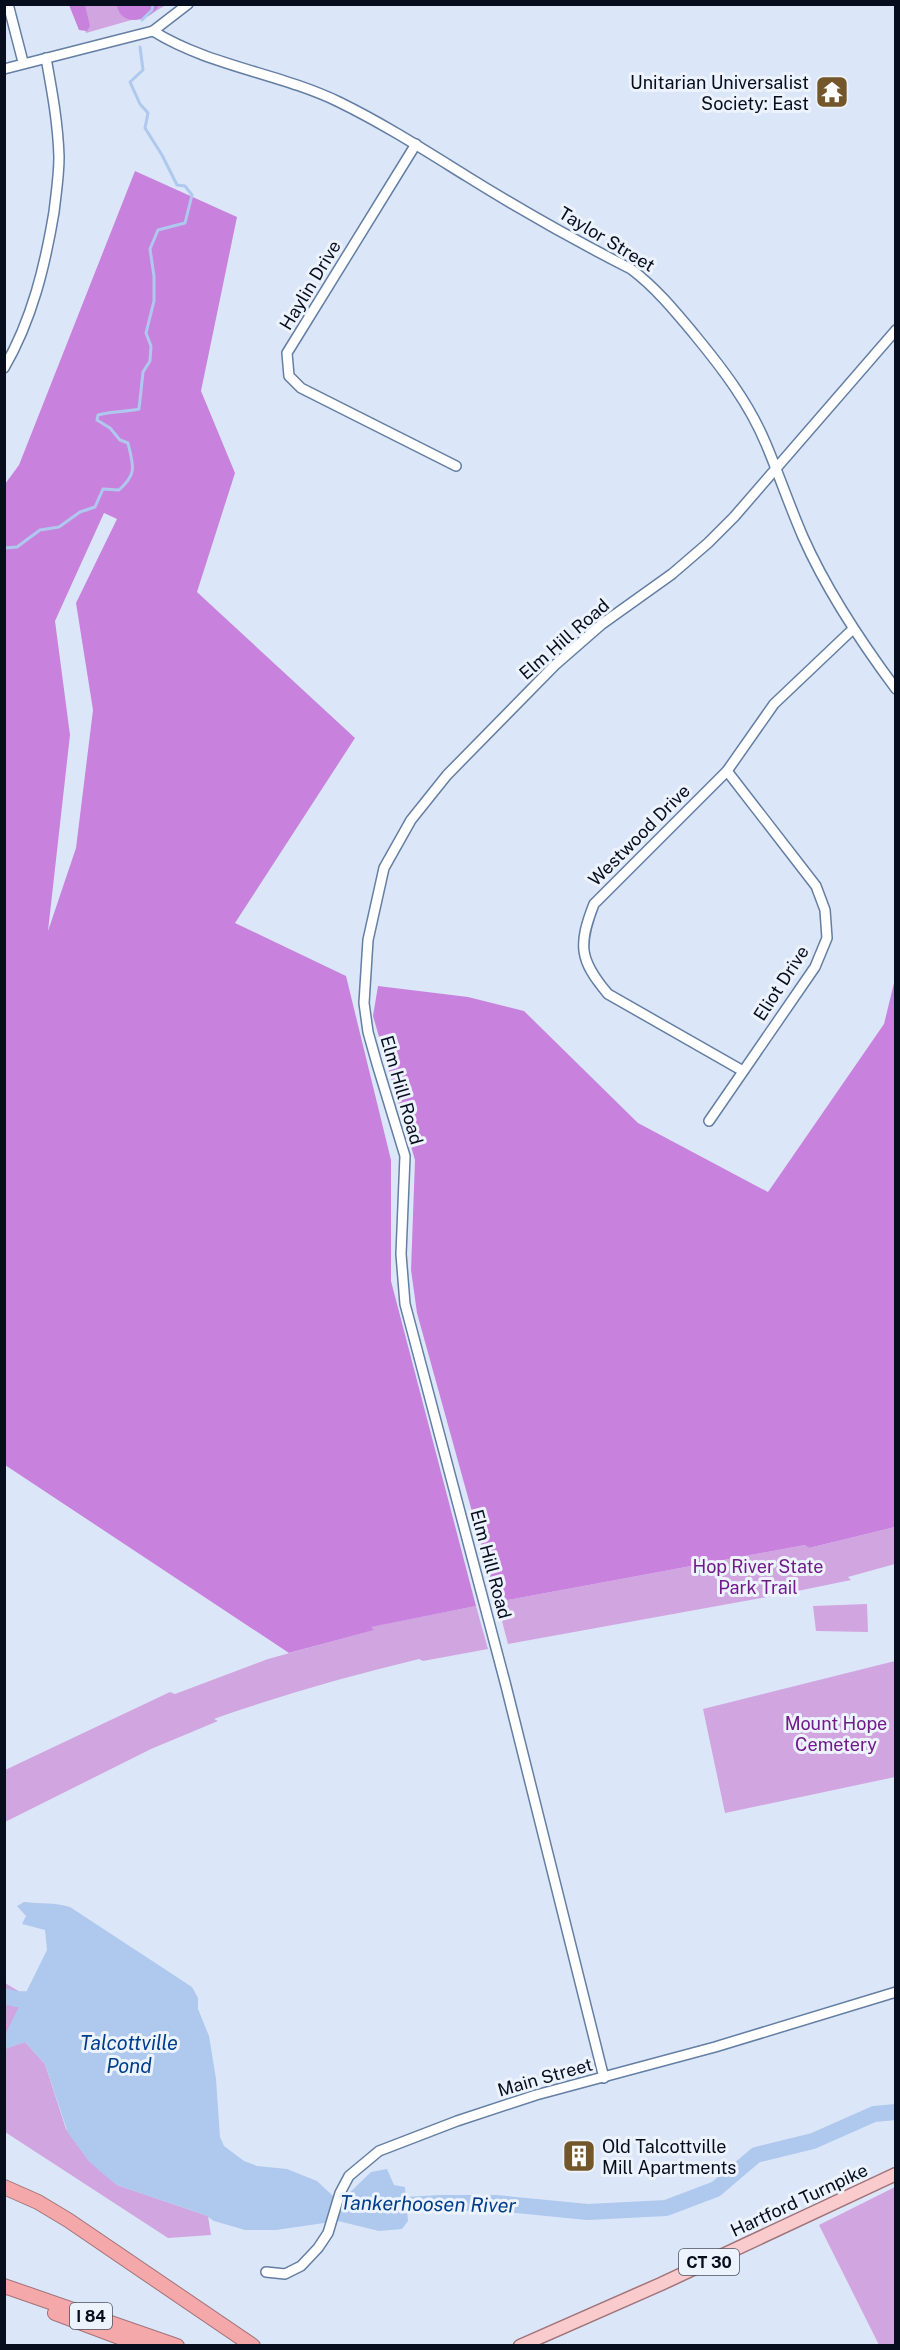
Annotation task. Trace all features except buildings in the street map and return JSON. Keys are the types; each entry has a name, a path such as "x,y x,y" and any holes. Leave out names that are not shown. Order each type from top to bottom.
{"highway":[{"path":"4,2187 63,2216 253,2346"},
{"name":"I 84","path":"4,2286 177,2346"},
{"path":"4,2295 143,2346"}],"main road":[{"name":"Hartford Turnpike","path":"519,2346 694,2269 896,2174"}],"street":[{"path":"8,4 23,62"},
{"path":"4,69 23,62 153,31 188,4"},
{"name":"Taylor Street","path":"153,31 177,46 266,73 335,100 416,144 469,178 631,269 650,284 719,364 748,407 776,469 803,538 853,629 895,687"},
{"path":"4,368 24,327 39,288 58,184 56,108 46,58"},
{"name":"Haylin Drive","path":"416,144 287,353 289,376 301,388 456,466"},
{"name":"Elm Hill Road","path":"604,2078 499,1658 405,1304 401,1254 405,1156 368,1032 364,1003 368,940 384,868 411,820 447,775 576,646 672,574 708,543 734,517 896,330"},
{"name":"Westwood Drive","path":"743,1071 608,994 591,974 583,951 584,930 594,904 726,771 774,704 853,629"},
{"name":"Eliot Drive","path":"709,1121 815,967 827,938 825,910 816,886 726,771"},
{"name":"Main Street","path":"266,2272 285,2274 301,2266 318,2248 331,2223 340,2193 349,2176 379,2151 536,2095 604,2078 896,1992"}],"green space":[{"path":"78,5 166,5 149,15 86,33"},
{"name":"Hop River State Park Trail","path":"895,1527 895,1564 848,1577 851,1580 778,1595 508,1644 497,1602 805,1545 809,1548"},
{"path":"867,1604 868,1632 816,1631 813,1606"},
{"path":"476,1606 488,1649 394,1665 222,1716 214,1719 218,1721 151,1749 5,1822 5,1770 170,1692 175,1694 268,1659 373,1630 369,1627"},
{"name":"Mount Hope Cemetery","path":"895,1661 895,1777 725,1813 703,1709"},
{"path":"5,1983 25,1995 5,2037"},
{"path":"25,2042 45,2064 66,2129 89,2161 117,2185 208,2216 211,2235 168,2238 5,2132 4,2049"},
{"path":"895,2187 895,2345 879,2345 819,2225"}],"shaded area":[{"path":"117,4 159,5 155,11 143,19 129,20 119,12"},
{"path":"69,5 85,5 90,26 87,31 79,30"},
{"path":"135,171 237,217 201,391 235,473 197,592 355,738 235,923 346,976 391,1160 391,1281 476,1606 371,1627 374,1630 289,1653 5,1465 5,484 19,465","holes":["104,513 117,519 76,603 93,710 76,848 48,931 70,735 55,621"]},
{"path":"895,979 895,1527 809,1548 805,1545 497,1602 417,1313 411,1270 415,1160 373,1016 378,986 468,997 524,1011 638,1123 768,1192 884,1024"}],"water":[{"name":"Talcottville Pond","path":"24,1902 70,1907 192,1987 198,1998 198,2009 209,2036 216,2079 220,2137 224,2146 244,2161 257,2166 287,2169 317,2181 333,2196 344,2198 371,2172 387,2169 394,2185 405,2187 408,2221 402,2229 379,2231 338,2221 276,2230 245,2230 117,2185 101,2172 89,2161 68,2133 45,2064 25,2042 5,2049 4,2037 47,1950 45,1930 22,1924 26,1916 17,1906"}],"waterway":[{"path":"142,20 152,10 153,4"},
{"path":"4,548 17,547 40,530 59,527 80,512 95,507 103,489 119,490 132,474 128,443 120,440 110,428 97,420 98,415 139,409 143,372 150,361 151,346 146,333 154,301 154,276 150,249 158,230 185,223 192,195 185,186 177,185 145,128 148,113 140,104 130,82 143,70 140,47"},
{"name":"Tankerhoosen River","path":"4,1996 16,1999 45,2000"},
{"name":"Tankerhoosen River","path":"387,2206 496,2203 588,2212 666,2208 716,2189 756,2155 813,2141 874,2114 896,2112"}],"place":[{"name":"Unitarian Universalist Society: East","path":"832,92"},
{"name":"Old Talcottville Mill Apartments","path":"579,2156"}]}
